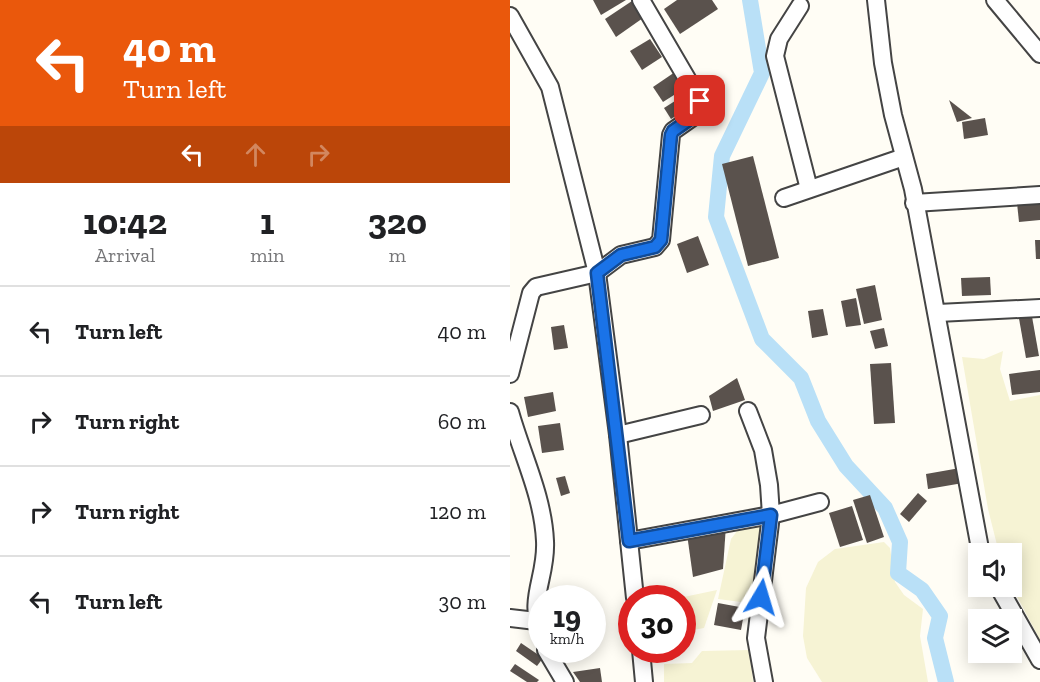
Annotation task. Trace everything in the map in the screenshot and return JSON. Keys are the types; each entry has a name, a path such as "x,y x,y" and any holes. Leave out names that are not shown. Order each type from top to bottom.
{"street":[{"path":"510,374 531,293 536,287 597,273 621,255 655,247 661,240 671,135 673,131 700,112 701,107 700,101 641,0"},
{"path":"876,0 883,63 938,313 979,543"},
{"path":"995,0 1040,54"},
{"path":"800,6 779,39 775,56 809,189"},
{"path":"510,16 550,87 597,273 618,435 634,585"},
{"path":"784,198 904,157"},
{"path":"914,203 1040,195"},
{"path":"938,313 1040,308"},
{"path":"748,411 764,450 771,515 756,638 764,682"},
{"path":"510,412 530,469 543,525 546,544 538,585"},
{"path":"618,435 701,415"},
{"path":"629,541 771,515 820,502"},
{"path":"1004,597 1040,660"},
{"path":"510,618 528,625"},
{"path":"554,663 565,682"},
{"path":"643,663 645,682"}],"shaded area":[{"path":"1003,351 1000,369 1010,401 1040,395 1040,640 1017,597 1022,597 1022,543 996,543 988,509 962,357 984,359"},
{"path":"765,522 756,604 718,599 731,539 741,526"},
{"path":"884,542 890,548 895,582 904,595 923,609 920,636 928,682 822,682 807,658 803,636 806,588 818,562 835,549"},
{"path":"717,590 704,628 696,630 696,594"},
{"path":"750,650 753,682 664,682 664,664 696,663 696,658 702,651"}],"building":[{"path":"593,0 626,0 601,15"},
{"path":"677,0 712,0 718,9 680,34 664,9"},
{"path":"632,1 643,18 616,37 605,19"},
{"path":"650,39 662,57 642,70 630,51"},
{"path":"675,72 685,88 663,102 653,87"},
{"path":"689,92 696,103 671,119 664,108"},
{"path":"949,100 972,118 957,122"},
{"path":"985,118 988,135 964,139 962,122"},
{"path":"753,156 779,258 748,266 722,164"},
{"path":"1040,201 1040,220 1019,222 1017,203"},
{"path":"698,236 709,265 687,273 677,244"},
{"path":"1035,240 1040,240 1040,259 1036,259"},
{"path":"990,277 991,295 962,296 961,278"},
{"path":"875,285 882,320 864,324 856,289"},
{"path":"856,298 861,325 846,327 841,301"},
{"path":"823,309 828,335 812,338 808,311"},
{"path":"1031,311 1039,356 1026,358 1018,313"},
{"path":"564,325 568,348 554,350 551,327"},
{"path":"884,328 888,346 875,349 870,331"},
{"path":"891,363 895,423 874,424 870,364"},
{"path":"1040,370 1040,392 1012,395 1009,374"},
{"path":"737,378 745,400 713,411 709,396"},
{"path":"553,392 556,411 528,417 524,397"},
{"path":"560,423 564,450 542,453 538,426"},
{"path":"960,468 963,483 928,489 926,474"},
{"path":"565,476 570,493 561,496 556,478"},
{"path":"918,493 927,501 909,522 900,514"},
{"path":"870,495 884,537 867,543 853,500"},
{"path":"852,506 863,540 840,547 829,513"},
{"path":"726,525 723,569 693,577 687,534"},
{"path":"718,603 745,608 741,630 714,625"},
{"path":"521,643 528,648 528,660 516,651"},
{"path":"515,664 539,680 527,682 510,671"},
{"path":"600,668 602,682 580,682 573,672"}],"waterway":[{"path":"750,0 762,73 722,156 716,217 762,339 801,378 818,421 846,466 885,508 900,542 898,573 922,590 940,616 935,638 946,682"}],"route":[{"path":"700,101 700,112 673,131 671,135 661,240 655,247 621,255 597,273 629,541 716,523 771,515 761,597"}]}
